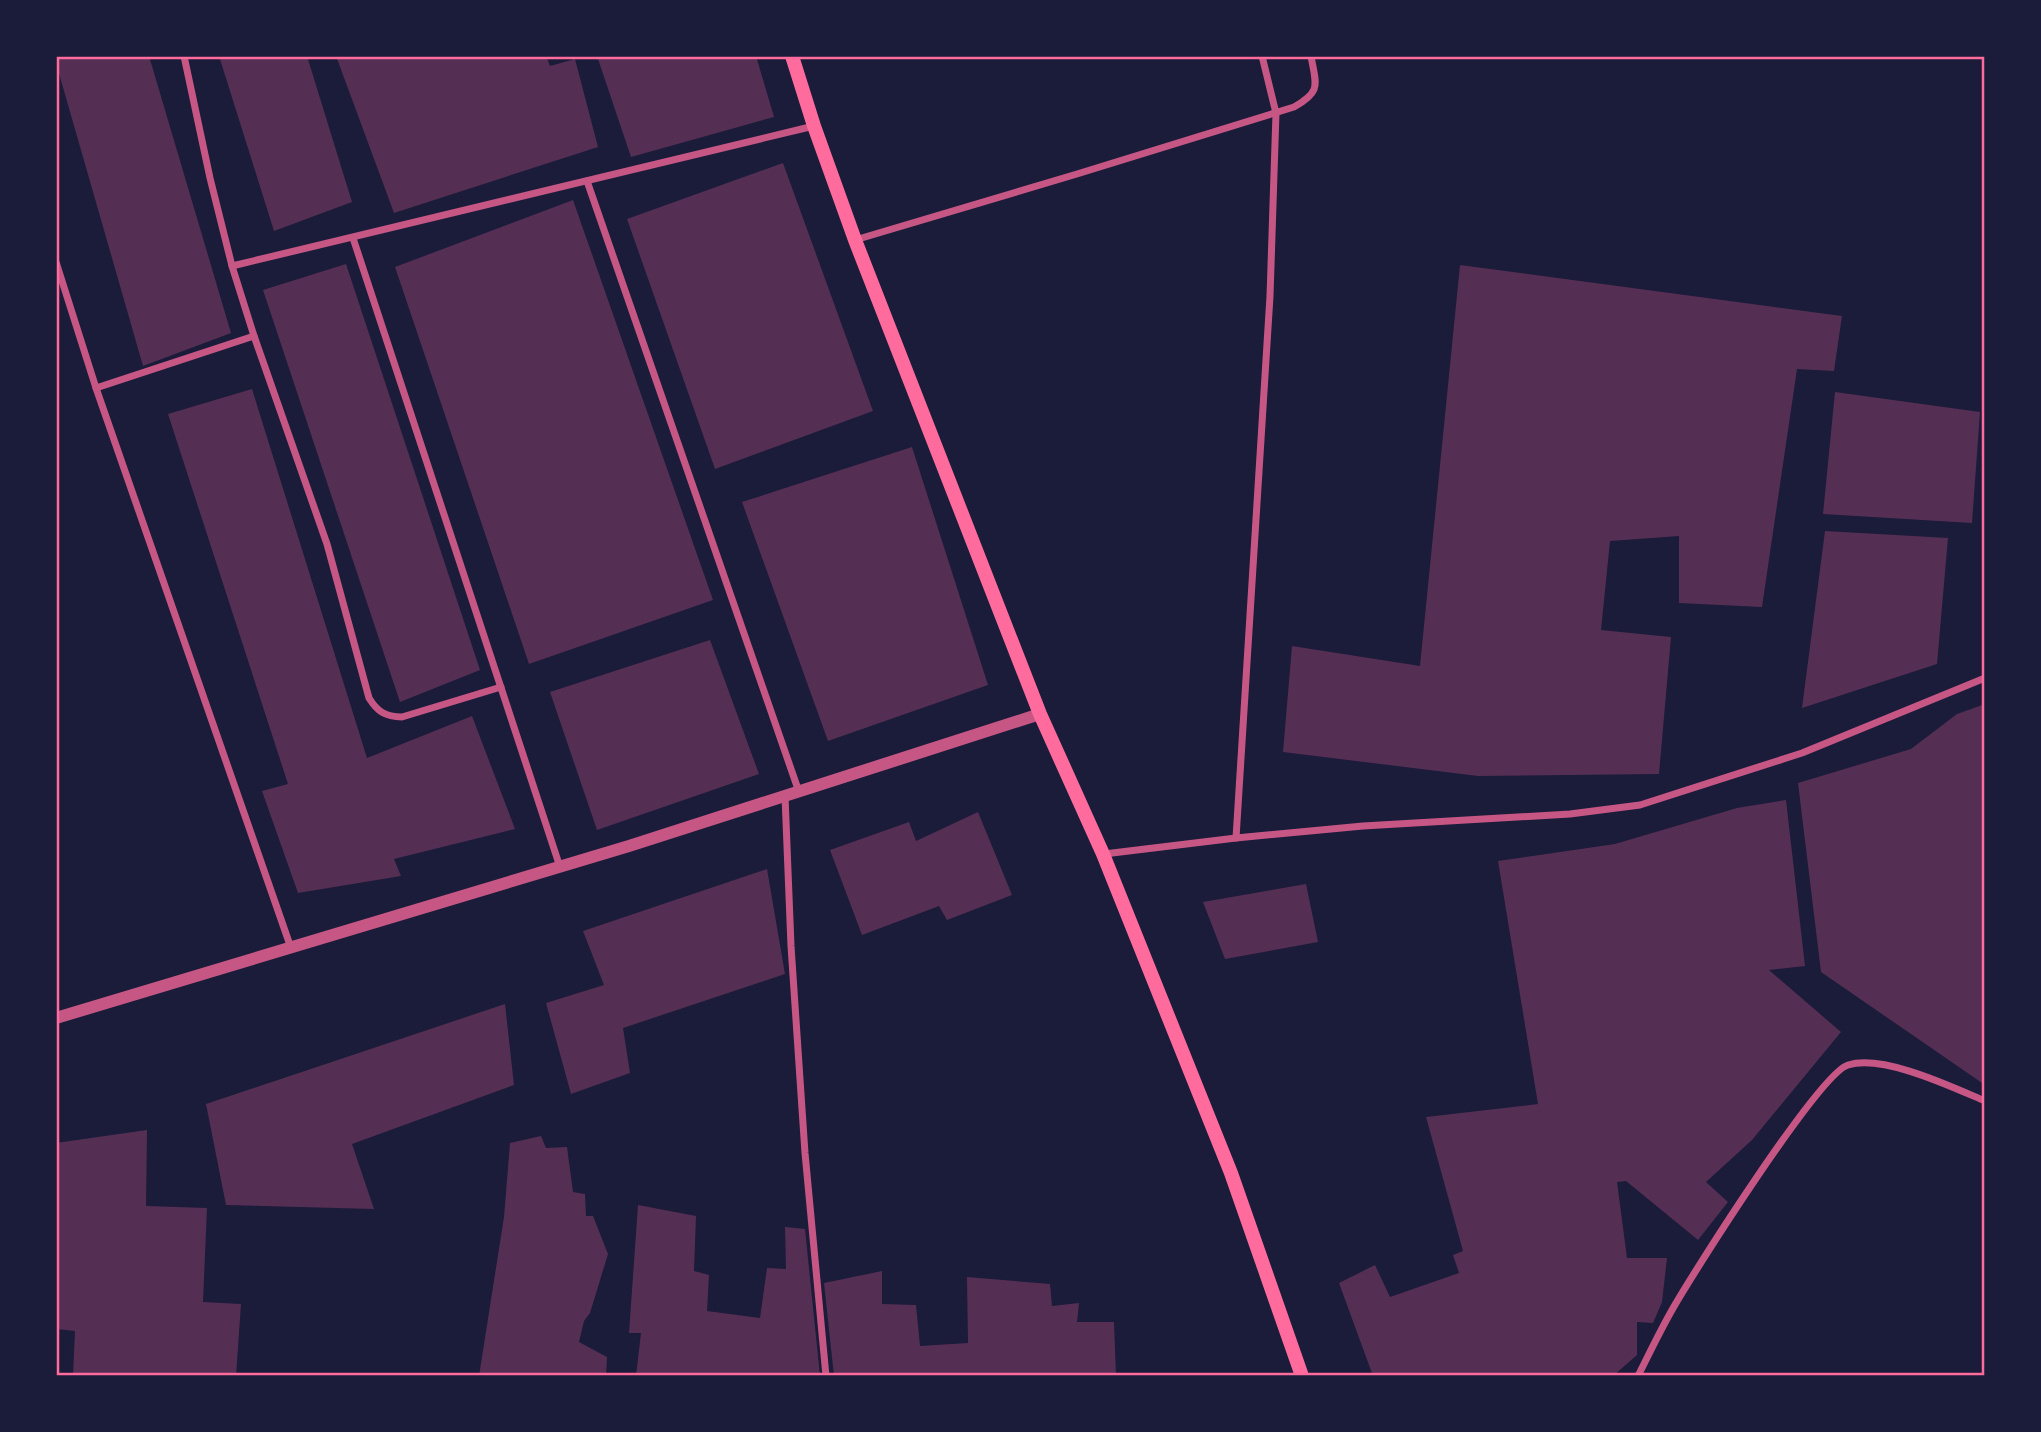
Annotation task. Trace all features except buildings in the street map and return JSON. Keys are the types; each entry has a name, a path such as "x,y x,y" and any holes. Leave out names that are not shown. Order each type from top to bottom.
{"main road":[{"path":"792,56 855,240 1040,714 1103,854 1231,1173 1302,1376"}],"street":[{"path":"184,56 232,266 327,544 369,698 376,709 385,715 402,717 501,687"},
{"path":"1236,838 1270,296 1276,113 1262,56"},
{"path":"855,240 1294,107 1310,98 1315,86 1311,56"},
{"path":"232,266 814,126"},
{"path":"587,181 799,792"},
{"path":"353,238 560,867"},
{"path":"56,262 96,388 291,948"},
{"path":"96,388 254,336"},
{"path":"1103,854 1363,826 1570,814 1640,805 1802,753 1985,678"},
{"path":"56,1018 560,867 1040,714"},
{"path":"785,796 791,946 803,1125 827,1376"},
{"path":"1638,1376 1683,1292 1777,1147 1824,1086 1842,1068 1851,1064 1888,1066 1920,1074 1985,1101"}]}
